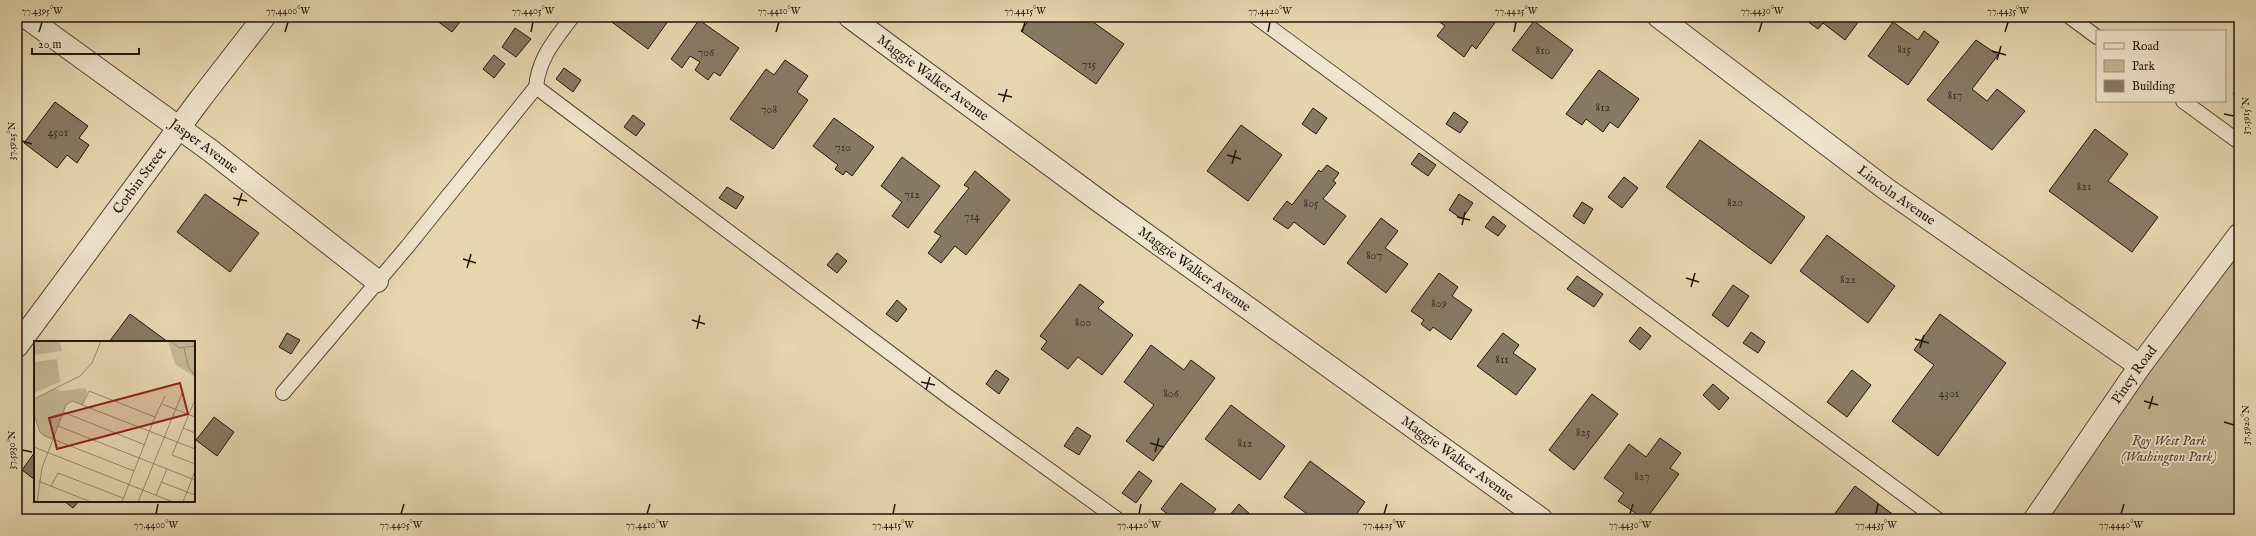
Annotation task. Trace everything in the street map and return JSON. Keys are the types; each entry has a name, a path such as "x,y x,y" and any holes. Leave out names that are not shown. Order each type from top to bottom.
{"street":[{"name":"Jasper Avenue","path":"26,17 179,127 377,281"},
{"name":"Corbin Street","path":"17,346 179,127 264,17"},
{"name":"Maggie Walker Avenue","path":"850,17 1102,203 1541,519"},
{"name":"Lincoln Avenue","path":"1659,17 1886,189 2140,366"},
{"name":"Piney Road","path":"2035,519 2140,366 2239,235"}],"lane":[{"path":"283,393 407,247 536,86 538,69 547,51 572,17"},
{"path":"1256,17 1937,519"},
{"path":"2070,17 2096,36"},
{"path":"536,86 950,398 1117,519"},
{"path":"2184,102 2239,142"}],"green space":[{"name":"Roy West Park (Washington Park)","path":"2239,235 2239,519 2035,519"}],"building":[{"path":"432,17 464,17 452,32"},
{"path":"605,17 671,17 648,49"},
{"path":"1031,17 1086,17 1124,44 1096,84 1021,31"},
{"path":"1433,17 1499,17 1476,49 1472,45 1464,57 1437,36 1445,26"},
{"path":"1810,17 1862,17 1845,40 1823,23 1818,29 1807,21"},
{"path":"699,20 739,48 720,76 714,72 708,80 695,70 700,62 690,56 682,68 671,59"},
{"path":"1534,21 1573,50 1552,79 1512,50"},
{"path":"1893,22 1918,40 1924,31 1939,42 1908,85 1868,56"},
{"path":"515,28 531,39 516,57 502,47"},
{"path":"1976,40 1998,55 1972,89 1987,101 1997,89 2025,111 1992,150 1927,100"},
{"path":"494,55 505,64 494,78 483,69"},
{"path":"785,60 808,76 797,92 808,100 773,149 730,119 766,69 774,75"},
{"path":"564,68 581,80 573,92 556,79"},
{"path":"1599,70 1639,99 1618,128 1610,122 1603,132 1586,119 1582,125 1566,114"},
{"path":"2239,86 2239,98 2233,94"},
{"path":"55,102 88,126 79,138 89,145 77,163 67,155 57,168 24,143"},
{"path":"1313,108 1327,118 1316,134 1302,124"},
{"path":"1454,112 1468,122 1460,133 1446,124"},
{"path":"633,115 645,124 636,136 624,127"},
{"path":"834,118 874,147 852,176 846,171 843,175 835,169 838,165 813,146"},
{"path":"1241,125 1282,155 1248,201 1207,171"},
{"path":"2095,129 2128,154 2108,181 2158,217 2132,252 2049,191"},
{"path":"1700,140 1805,217 1771,264 1666,187"},
{"path":"1419,153 1436,165 1428,176 1411,164"},
{"path":"902,157 940,186 908,228 892,216 902,202 881,186"},
{"path":"1327,165 1339,173 1333,181 1336,183 1323,199 1346,216 1324,245 1294,222 1288,229 1273,219 1287,201 1292,205 1319,170 1321,172"},
{"path":"975,171 1010,200 966,255 955,246 941,263 928,253 941,236 934,232 969,188 964,185"},
{"path":"1624,177 1638,188 1622,208 1608,197"},
{"path":"727,187 744,197 736,209 719,198"},
{"path":"205,194 259,233 230,272 177,232"},
{"path":"1459,194 1473,203 1462,219 1449,210"},
{"path":"1582,202 1593,209 1584,224 1573,216"},
{"path":"1493,216 1506,226 1498,236 1485,227"},
{"path":"1381,218 1398,231 1385,248 1408,264 1386,293 1347,263"},
{"path":"1827,235 1895,286 1868,323 1800,271"},
{"path":"837,253 847,261 837,273 827,265"},
{"path":"1439,273 1458,287 1452,296 1472,310 1451,340 1433,327 1430,331 1421,324 1424,320 1411,311"},
{"path":"1577,276 1603,294 1594,307 1567,289"},
{"path":"1080,284 1104,302 1098,308 1133,335 1102,375 1078,357 1068,369 1041,349 1047,341 1040,336"},
{"path":"1733,285 1749,296 1728,327 1712,315"},
{"path":"897,300 907,309 897,322 886,314"},
{"path":"130,314 167,341 110,341"},
{"path":"1940,314 2006,363 1938,456 1892,421 1934,365 1914,350"},
{"path":"1640,327 1651,336 1640,350 1629,341"},
{"path":"1751,332 1765,342 1758,353 1743,343"},
{"path":"287,333 300,340 291,354 279,347"},
{"path":"1503,333 1519,345 1513,353 1536,369 1516,395 1477,366"},
{"path":"1151,345 1184,370 1191,360 1215,378 1153,461 1126,441 1154,405 1124,382"},
{"path":"996,370 1009,379 999,394 986,384"},
{"path":"1852,370 1871,385 1847,417 1827,402"},
{"path":"1713,384 1729,398 1719,410 1703,395"},
{"path":"1592,394 1618,414 1574,470 1549,450"},
{"path":"1231,405 1285,446 1260,480 1205,439"},
{"path":"214,417 234,432 217,456 196,440"},
{"path":"1077,427 1091,436 1079,455 1064,446"},
{"path":"1660,438 1681,453 1670,468 1679,474 1646,519 1644,519 1618,501 1624,493 1604,478 1629,444 1646,457"},
{"path":"34,453 34,479 22,470"},
{"path":"1310,461 1365,502 1353,519 1314,519 1284,497"},
{"path":"1139,471 1152,481 1136,503 1122,493"},
{"path":"1181,483 1216,509 1208,519 1174,519 1161,509"},
{"path":"1855,486 1895,516 1893,519 1831,519"},
{"path":"65,502 78,502 73,508"},
{"path":"1239,504 1253,517 1251,519 1232,519 1229,516"},
{"path":"1814,514 1821,519 1810,519"}]}
